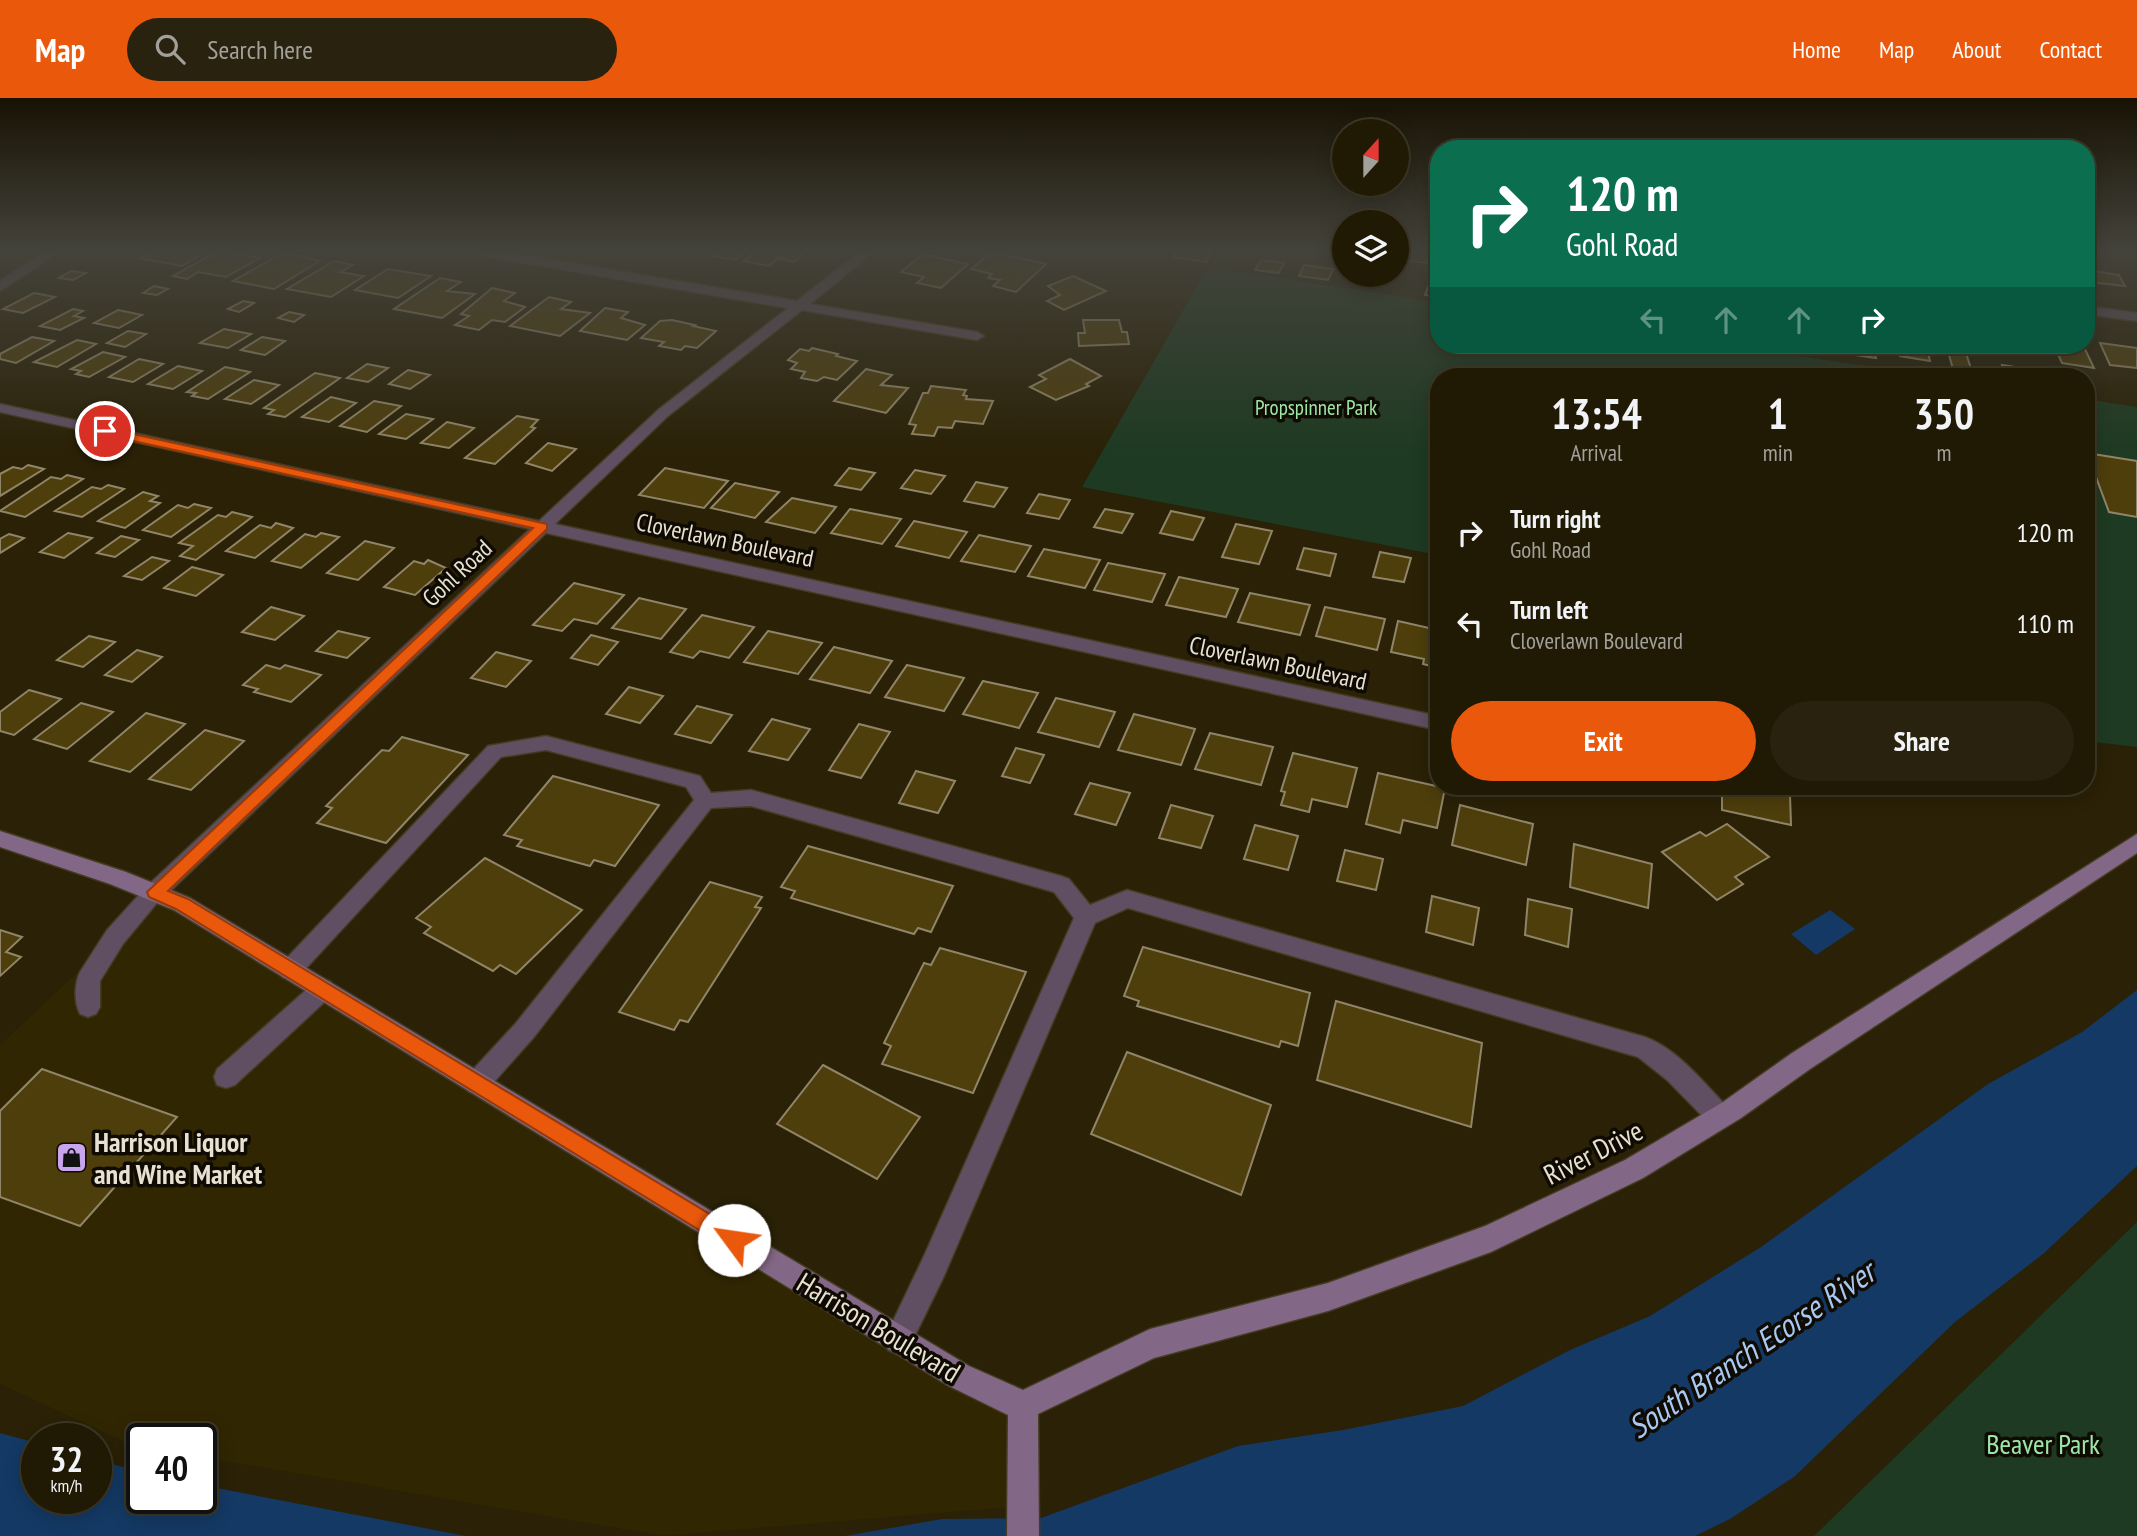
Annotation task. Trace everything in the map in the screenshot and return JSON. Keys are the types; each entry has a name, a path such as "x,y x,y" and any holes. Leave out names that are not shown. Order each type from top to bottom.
{"street":[{"name":"Gohl Road","path":"88,1007 88,979 115,937 155,892 663,414 784,317"},
{"path":"864,317 977,336"},
{"name":"Cloverlawn Boulevard","path":"0,408 1430,721"},
{"path":"290,970 495,751 546,743 693,781 705,801"},
{"path":"477,1083 525,1030 705,801 751,798 1061,885 1086,917"},
{"name":"Harrison Boulevard","path":"0,839 155,892 182,904 959,1376 1023,1406"},
{"name":"River Drive","path":"1023,1406 1150,1344 1328,1297 1491,1238 1634,1169 1720,1117 1801,1061 2137,842"},
{"path":"898,1339 934,1266 1086,917 1127,899 1646,1048 1676,1072 1720,1117"},
{"path":"226,1077 323,989"},
{"path":"1023,1406 1023,1521"}],"shaded area":[{"path":"155,892 1023,1406 1024,1506 663,1536 217,1460 217,1423 126,1423 126,1443 112,1436 112,1423 84,1423 0,1384 0,1045 115,937"}],"green space":[{"name":"Propspinner Park","path":"1179,317 1430,317 1430,354 1785,354 1880,368 1430,368 1430,553 1082,487"},
{"path":"2095,400 2137,407 2137,747 2095,742"},
{"name":"Beaver Park","path":"2137,1222 2137,1536 1814,1536"}],"water":[{"path":"1830,910 1855,929 1816,955 1791,934"},
{"name":"South Branch Ecorse River","path":"2137,990 2137,1166 2043,1254 1955,1322 1794,1477 1730,1519 1695,1536 845,1536 942,1519 1041,1518 1238,1446 1343,1430 1463,1406 1570,1350 1650,1316 1761,1247 1988,1084 2082,1032"},
{"path":"0,1433 21,1439 21,1514 112,1514 112,1464 126,1468 126,1514 217,1514 217,1488 466,1536 0,1536"}],"building":[{"path":"57,317 84,318 60,330 40,326"},
{"path":"105,317 138,317 119,328 94,323"},
{"path":"280,317 301,317 294,322"},
{"path":"467,317 512,317 505,322 492,320 479,330 455,325"},
{"path":"522,317 585,317 560,336 510,326"},
{"path":"595,317 622,317 645,325 627,340 580,331"},
{"path":"672,320 716,331 697,348 685,346 681,350 659,346 664,342 641,338 660,321"},
{"path":"1083,320 1119,320 1122,332 1127,332 1129,344 1079,346 1078,333 1085,333"},
{"path":"224,329 251,334 228,348 200,343"},
{"path":"128,331 146,334 125,347 107,343"},
{"path":"32,337 54,341 16,363 0,359 0,354"},
{"path":"262,337 285,341 265,355 241,350"},
{"path":"77,340 96,344 57,367 34,362"},
{"path":"2100,343 2137,348 2137,368 2110,365"},
{"path":"812,348 857,361 837,380 824,377 817,381 801,378 805,372 791,369 797,363 788,360 800,349 809,351"},
{"path":"103,352 125,357 89,377 76,374 81,371 71,369"},
{"path":"1849,354 1875,354 1876,358"},
{"path":"1928,354 1930,361 1900,356"},
{"path":"1949,354 1966,354 1971,368 1953,368"},
{"path":"2058,354 2087,354 2094,368 2062,363"},
{"path":"139,359 163,364 133,382 109,377"},
{"path":"1070,359 1101,376 1086,384 1089,386 1056,400 1030,387 1046,379 1039,375"},
{"path":"367,364 388,368 368,382 347,378"},
{"path":"178,366 202,371 173,389 148,384"},
{"path":"225,367 250,372 208,399 192,396 196,393 187,392"},
{"path":"866,369 892,375 881,385 908,388 886,413 834,401"},
{"path":"408,370 430,375 410,389 389,384"},
{"path":"315,373 340,378 285,417 268,414 274,410 264,408"},
{"path":"254,380 279,385 251,404 225,399"},
{"path":"931,386 966,390 963,395 967,396 966,399 993,401 983,424 955,421 952,428 938,427 934,436 912,434 916,425 909,424 923,393 928,393"},
{"path":"331,397 356,403 329,422 302,417"},
{"path":"374,401 401,406 367,432 340,426"},
{"path":"406,414 433,419 406,439 379,434"},
{"path":"517,416 538,420 531,427 535,428 495,464 465,458"},
{"path":"447,422 474,428 449,448 421,443"},
{"path":"548,443 576,449 552,471 526,463"},
{"path":"2095,454 2137,461 2137,517 2109,512 2095,474"},
{"path":"28,465 44,469 0,496 0,474 13,467 22,469"},
{"path":"665,468 728,481 704,508 639,495"},
{"path":"849,468 875,473 861,490 835,485"},
{"path":"915,470 945,476 931,494 901,488"},
{"path":"67,475 83,479 25,517 0,511 51,477 61,479"},
{"path":"976,482 1007,488 994,507 964,501"},
{"path":"735,483 779,492 755,518 711,508"},
{"path":"108,485 124,489 82,517 55,511 92,487 101,489"},
{"path":"143,492 158,496 150,501 160,503 125,528 98,521"},
{"path":"1039,494 1070,500 1059,519 1027,513"},
{"path":"792,498 836,507 815,533 766,522"},
{"path":"194,504 211,508 171,537 143,530 178,505 188,508"},
{"path":"850,509 901,519 882,544 831,533"},
{"path":"1105,509 1133,514 1122,533 1094,527"},
{"path":"1171,511 1204,518 1193,540 1160,533"},
{"path":"232,512 252,517 196,560 180,556 193,546 179,543 218,515 226,517"},
{"path":"914,521 967,532 949,558 896,546"},
{"path":"276,523 293,528 255,558 226,551 260,525 271,528"},
{"path":"1236,524 1272,531 1259,564 1222,557"},
{"path":"68,533 92,538 64,558 40,552"},
{"path":"321,533 339,537 301,568 272,561 305,534 316,537"},
{"path":"9,534 24,538 0,553 0,539"},
{"path":"979,535 1031,546 1015,572 961,561"},
{"path":"121,536 139,540 115,557 97,553"},
{"path":"365,541 394,548 358,580 327,573"},
{"path":"1304,548 1336,554 1330,576 1297,569"},
{"path":"1044,549 1100,560 1085,588 1028,576"},
{"path":"1380,552 1411,558 1404,582 1373,577"},
{"path":"152,557 169,561 142,580 124,576"},
{"path":"428,560 446,568 415,595 384,587 414,561 424,564"},
{"path":"1108,563 1165,574 1152,602 1094,590"},
{"path":"192,567 223,575 196,596 164,588"},
{"path":"1179,577 1238,589 1226,617 1166,605"},
{"path":"574,583 624,595 597,624 574,619 562,631 533,625"},
{"path":"1250,593 1310,605 1300,635 1238,622"},
{"path":"639,598 686,609 661,639 612,628"},
{"path":"271,607 304,616 275,640 242,632"},
{"path":"1325,607 1385,619 1377,650 1316,636"},
{"path":"702,615 754,627 729,658 700,651 693,658 670,652"},
{"path":"1398,621 1430,628 1430,666 1423,664 1424,659 1391,652"},
{"path":"338,631 369,638 347,658 316,651"},
{"path":"768,631 822,643 798,674 744,662"},
{"path":"591,635 618,642 598,665 571,658"},
{"path":"89,636 115,642 83,667 57,660"},
{"path":"834,647 892,661 870,693 810,679"},
{"path":"137,650 162,657 132,682 105,675"},
{"path":"496,652 531,661 506,687 471,678"},
{"path":"266,665 280,669 285,665 321,675 291,702 254,692 258,689 243,685"},
{"path":"907,665 964,678 944,711 885,697"},
{"path":"983,681 1038,693 1019,728 963,714"},
{"path":"629,687 663,696 640,723 606,714"},
{"path":"29,690 61,699 14,735 0,731 0,712"},
{"path":"1056,698 1115,712 1099,747 1038,732"},
{"path":"81,703 113,712 67,749 34,739"},
{"path":"697,706 732,715 711,743 675,734"},
{"path":"146,713 185,724 130,772 90,761"},
{"path":"1134,714 1195,729 1181,765 1118,750"},
{"path":"772,719 810,729 788,760 749,751"},
{"path":"859,724 890,732 861,778 829,770"},
{"path":"205,730 244,741 191,790 149,779"},
{"path":"1210,733 1273,747 1261,785 1195,769"},
{"path":"402,737 468,755 386,843 317,823 332,808 326,806 382,750 389,751"},
{"path":"1016,748 1044,755 1030,783 1002,776"},
{"path":"1293,753 1357,768 1347,807 1312,799 1309,812 1281,805 1285,792 1281,791"},
{"path":"916,771 955,781 938,813 899,803"},
{"path":"1378,773 1430,785 1430,795 1444,795 1437,828 1403,820 1400,833 1366,824"},
{"path":"553,776 659,805 615,866 594,860 590,866 517,846 522,840 504,835"},
{"path":"1090,783 1130,793 1116,825 1075,814"},
{"path":"1722,795 1790,795 1791,825 1722,810"},
{"path":"1171,805 1213,816 1201,848 1159,838"},
{"path":"1460,805 1533,824 1526,865 1452,845"},
{"path":"1727,824 1769,857 1735,877 1743,884 1717,900 1662,852 1700,832 1706,836"},
{"path":"1255,825 1298,836 1288,870 1244,859"},
{"path":"1574,844 1652,864 1648,908 1570,887"},
{"path":"808,846 953,886 931,932 918,928 914,934 791,898 795,891 781,887"},
{"path":"1345,850 1383,859 1376,890 1337,881"},
{"path":"485,858 582,910 516,974 500,965 493,971 424,933 431,927 416,918"},
{"path":"710,882 762,897 755,907 761,908 688,1022 680,1020 674,1030 619,1012"},
{"path":"1432,896 1479,908 1473,945 1426,932"},
{"path":"1528,899 1572,909 1568,947 1525,935"},
{"path":"0,930 22,937 6,952 21,957 0,976"},
{"path":"1143,947 1310,993 1298,1046 1281,1041 1279,1047 1137,1006 1139,1001 1124,996"},
{"path":"940,948 1026,972 973,1093 882,1064 891,1046 884,1043 924,963 931,965"},
{"path":"1336,1001 1482,1043 1471,1127 1317,1080"},
{"path":"1127,1052 1271,1105 1241,1195 1091,1134"},
{"path":"823,1065 920,1117 877,1179 777,1124"},
{"name":"Harrison Liquor and Wine Market","path":"42,1069 177,1117 80,1226 0,1197 0,1111"}],"place":[{"name":"Harrison Liquor and Wine Market","path":"71,1157"}],"route":[{"path":"105,431 542,527 155,892 182,904 734,1240"}]}
